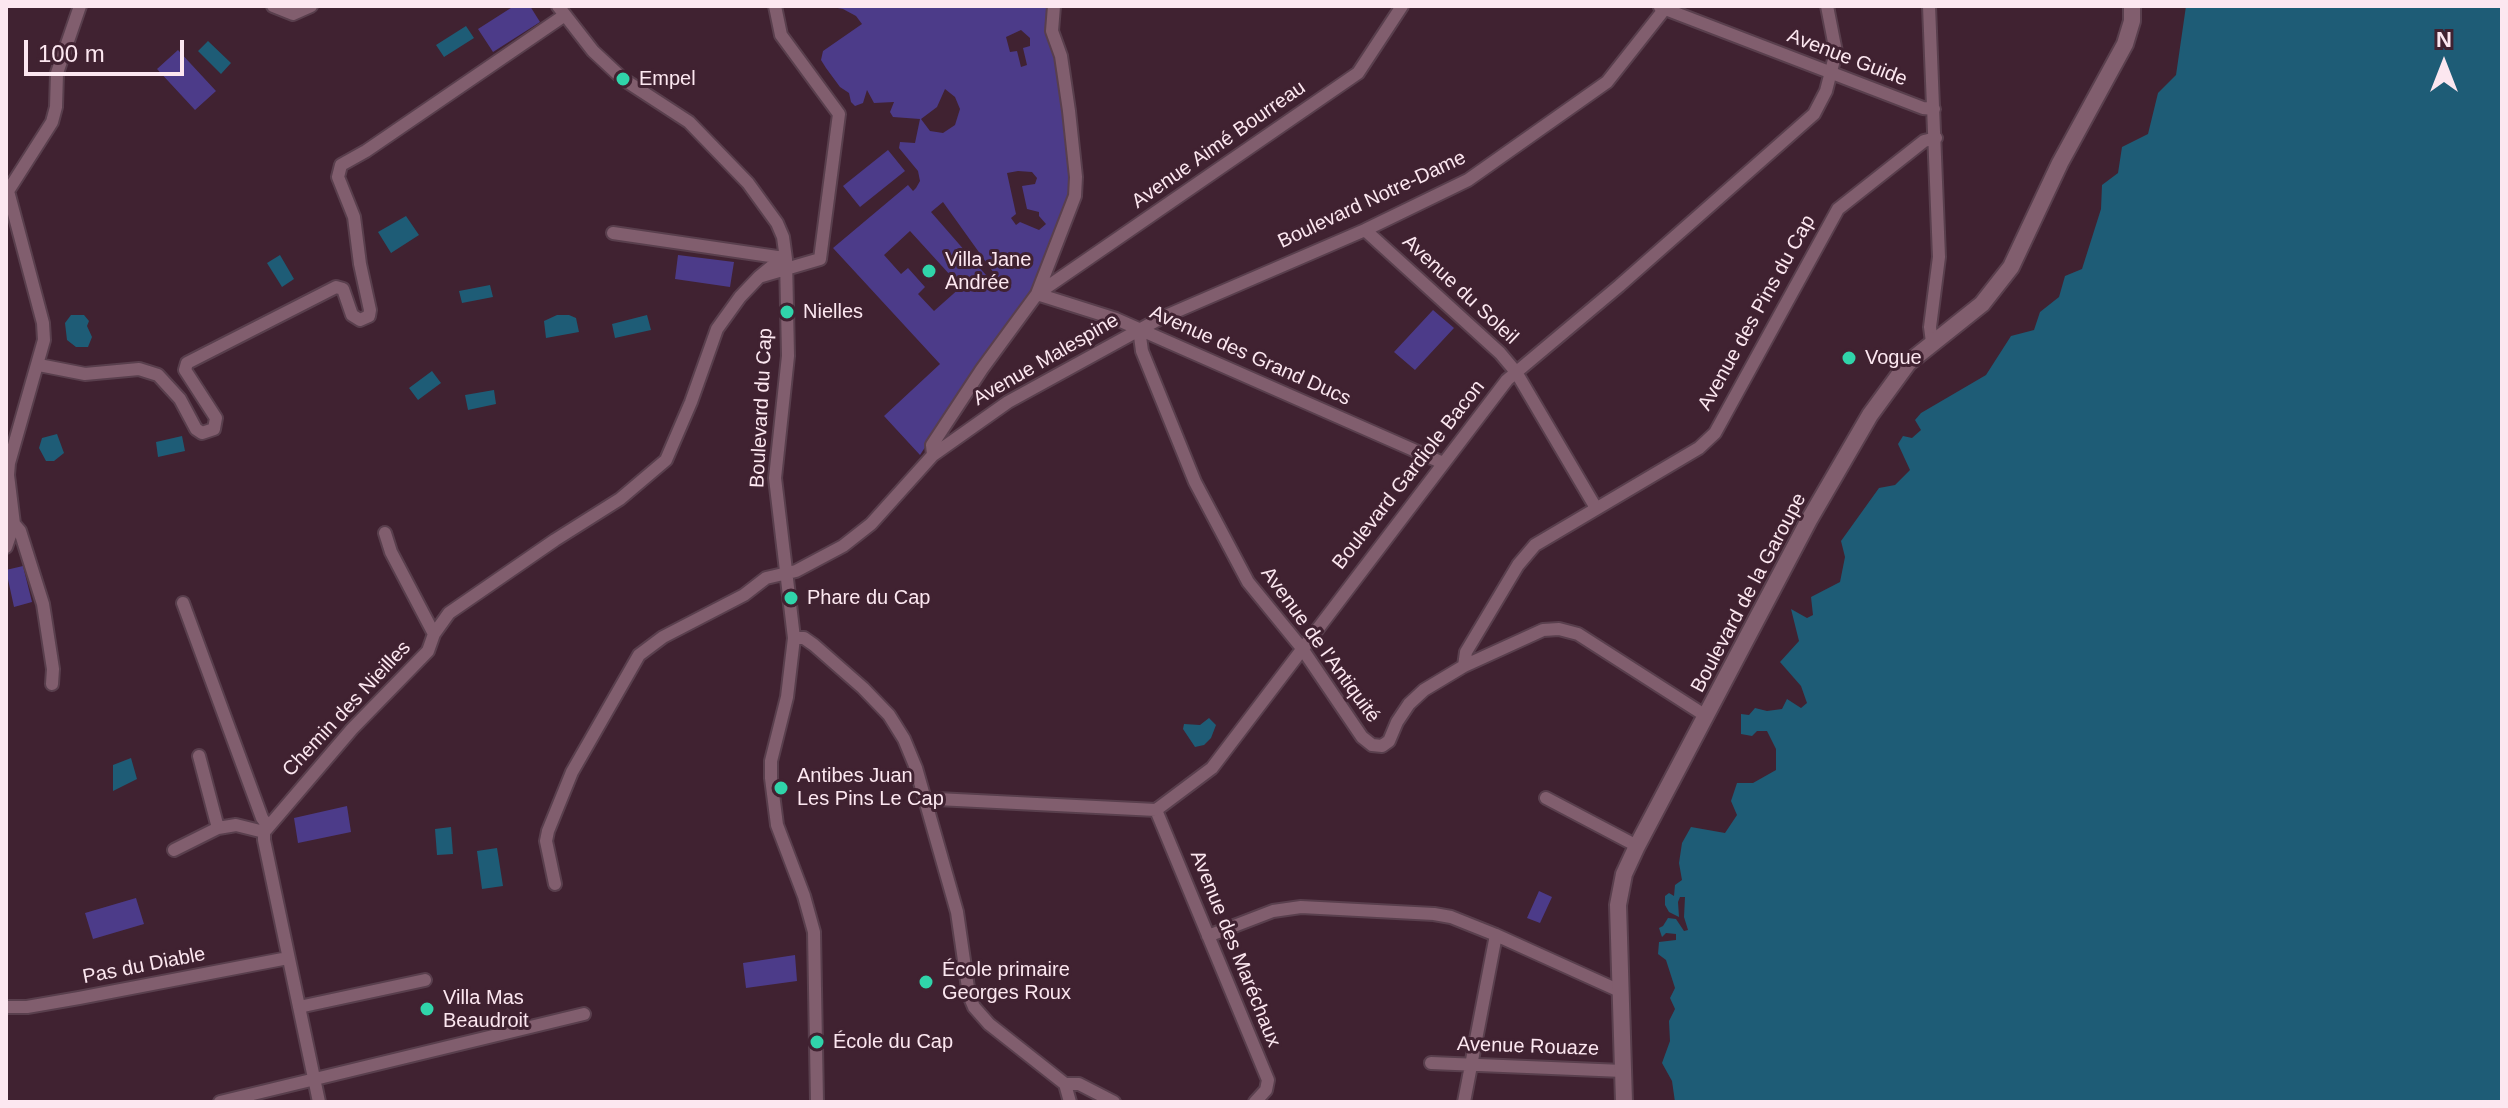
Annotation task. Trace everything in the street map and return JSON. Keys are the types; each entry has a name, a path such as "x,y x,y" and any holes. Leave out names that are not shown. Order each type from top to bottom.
{"street":[{"path":"6,547 14,524 9,463 44,340 43,323 7,191 52,122 56,107 57,73 80,6"},
{"path":"273,6 293,14 311,6"},
{"name":"Chemin des Nieilles","path":"266,829 352,729 428,651 434,634 449,613 620,499 666,460 717,329 759,277 776,263 820,259 839,114 781,35 775,6"},
{"path":"933,455 932,445 1037,294 1075,196 1076,177 1061,56 1052,31 1054,6"},
{"name":"Avenue Aimé Bourreau","path":"1037,294 1358,73 1402,6"},
{"name":"Boulevard Gardiole Bacon","path":"1156,810 1212,768 1301,647 1516,372 1814,114 1832,73 1836,52 1827,6"},
{"path":"1929,6 1939,257 1930,327 1932,342"},
{"name":"Boulevard de la Garoupe","path":"1624,1102 1618,905 1624,874 1809,520 1870,415 1908,363 1982,304 2011,267 2060,163 2125,44 2132,21 2132,6"},
{"name":"Avenue Guide","path":"1663,7 1923,108 1934,109"},
{"name":"Boulevard Notre-Dame","path":"1139,329 1365,230 1468,180 1607,82 1663,7"},
{"path":"39,365 85,374 139,369 158,375 180,399 196,429 202,433 214,429 216,418 185,370 187,363 336,287 343,289 352,315 360,320 369,316 354,217 338,177 341,165 366,151 562,11"},
{"name":"Boulevard du Cap","path":"562,11 593,51 623,79 689,122 748,183 779,227 786,264 788,356 775,478 794,638 787,697 771,761 771,778 777,825 812,918 814,932 817,1102"},
{"name":"Avenue des Pins du Cap","path":"1464,666 1466,652 1518,565 1535,545 1699,448 1715,433 1838,209 1924,141 1936,138"},
{"name":"Avenue du Soleil","path":"1365,230 1500,353 1516,372 1596,508"},
{"path":"613,233 786,264"},
{"name":"Avenue des Grand Ducs","path":"1037,294 1139,329 1443,463"},
{"name":"Avenue Malespine","path":"555,884 546,841 548,831 572,772 639,655 663,637 744,595 766,578 796,571 843,546 871,524 933,455 1008,402 1139,329"},
{"name":"Avenue de l'Antiquité","path":"1139,329 1142,351 1195,482 1248,582 1301,647 1362,737 1372,745 1382,746 1389,741 1409,704 1424,690 1464,666 1543,630 1559,629 1578,634 1706,716"},
{"path":"14,524 20,531 43,604 53,669 52,684"},
{"path":"385,533 391,552 434,634"},
{"path":"183,603 266,829 288,958 319,1102"},
{"path":"794,638 804,638 814,645 889,715 904,739 957,912 966,980 974,1007 989,1024 1065,1084 1070,1102"},
{"path":"199,756 218,828"},
{"path":"1546,798 1637,846"},
{"path":"926,803 937,799 1156,810"},
{"name":"Avenue des Maréchaux","path":"1156,810 1268,1080 1266,1090 1255,1102"},
{"path":"174,850 218,828 236,825 266,829"},
{"path":"1208,936 1273,911 1301,907 1442,916 1496,935 1622,992"},
{"path":"1464,1102 1496,935"},
{"name":"Pas du Diable","path":"6,1007 27,1007 288,958"},
{"path":"299,1007 425,980"},
{"path":"220,1102 584,1014"},
{"name":"Avenue Rouaze","path":"1431,1063 1623,1071"},
{"path":"1065,1084 1079,1084 1114,1102"}],"shaded area":[{"path":"514,6 530,6 540,22 493,52 478,29"},
{"path":"827,6 1054,6 1076,177 1037,294 984,357 920,455 884,416 940,364 833,248 908,185 913,191 916,188 920,181 918,171 899,148 900,142 915,143 920,119 893,117 890,112 894,102 874,103 867,90 863,103 855,106 849,93 840,87 826,68 821,60 823,51 862,24 856,16","holes":["1021,30 1030,38 1030,46 1023,48 1027,65 1021,67 1017,51 1010,52 1006,37","945,89 955,97 960,109 955,125 943,133 930,131 921,119 937,107","1032,172 1037,178 1035,184 1022,186 1027,209 1039,212 1046,224 1039,230 1020,222 1016,225 1011,218 1016,214 1007,173","943,202 996,276 993,283 931,212","910,231 961,287 934,311 918,294 925,287 908,268 901,274 884,255"]},
{"path":"178,50 216,91 195,110 157,69"},
{"path":"888,150 905,171 860,207 843,186"},
{"path":"678,255 734,262 730,287 675,279"},
{"path":"1433,310 1454,328 1415,370 1394,352"},
{"path":"23,566 32,602 14,607 6,570"},
{"path":"347,806 351,832 298,843 294,818"},
{"path":"1539,891 1552,897 1540,923 1527,918"},
{"path":"136,898 144,924 93,939 85,913"},
{"path":"795,955 797,981 746,988 743,963"}],"water":[{"path":"2186,6 2502,6 2502,1102 1675,1102 1672,1081 1662,1063 1670,1041 1669,1021 1675,1009 1670,998 1675,988 1666,960 1658,954 1659,942 1676,940 1676,934 1666,933 1662,937 1659,928 1668,918 1676,919 1684,931 1688,930 1684,917 1685,897 1680,897 1678,902 1679,917 1669,912 1665,896 1669,893 1674,896 1675,885 1682,880 1679,863 1682,843 1691,827 1725,833 1737,815 1731,801 1737,783 1753,783 1776,770 1776,749 1767,731 1757,731 1752,736 1741,734 1741,714 1749,715 1755,708 1767,711 1782,709 1787,699 1801,708 1807,703 1801,686 1780,662 1799,641 1791,609 1807,618 1813,615 1811,597 1840,582 1845,557 1841,541 1879,488 1895,485 1910,470 1898,444 1903,436 1912,438 1921,430 1915,420 1921,413 1986,375 2011,336 2034,330 2040,312 2059,297 2065,276 2082,269 2101,209 2102,185 2118,173 2122,147 2148,134 2158,93 2176,75"},
{"path":"466,26 474,38 444,57 436,45"},
{"path":"208,41 231,63 221,74 198,51"},
{"path":"406,216 419,235 391,253 378,232"},
{"path":"280,255 294,279 282,287 267,263"},
{"path":"490,285 493,297 462,303 459,291"},
{"path":"71,315 84,315 89,321 87,326 92,337 88,347 76,347 67,340 65,323"},
{"path":"557,315 576,318 579,332 546,338 544,321"},
{"path":"647,315 651,330 615,338 612,324"},
{"path":"432,371 441,383 418,400 409,388"},
{"path":"494,390 496,404 468,410 465,395"},
{"path":"57,434 64,453 54,461 46,461 39,448 42,438"},
{"path":"182,436 185,451 158,457 156,442"},
{"path":"1209,718 1216,725 1211,738 1204,745 1195,747 1183,729 1184,724 1200,725"},
{"path":"131,758 137,779 113,791 113,765"},
{"path":"451,827 453,854 437,855 435,829"},
{"path":"497,848 503,886 482,889 477,851"}],"place":[{"name":"Empel","path":"623,79"},
{"name":"Villa Jane Andrée","path":"929,271"},
{"name":"Nielles","path":"787,312"},
{"name":"Vogue","path":"1849,358"},
{"name":"Phare du Cap","path":"791,598"},
{"name":"Antibes Juan Les Pins Le Cap","path":"781,788"},
{"name":"École primaire Georges Roux","path":"926,982"},
{"name":"Villa Mas Beaudroit","path":"427,1009"},
{"name":"École du Cap","path":"817,1042"}]}
